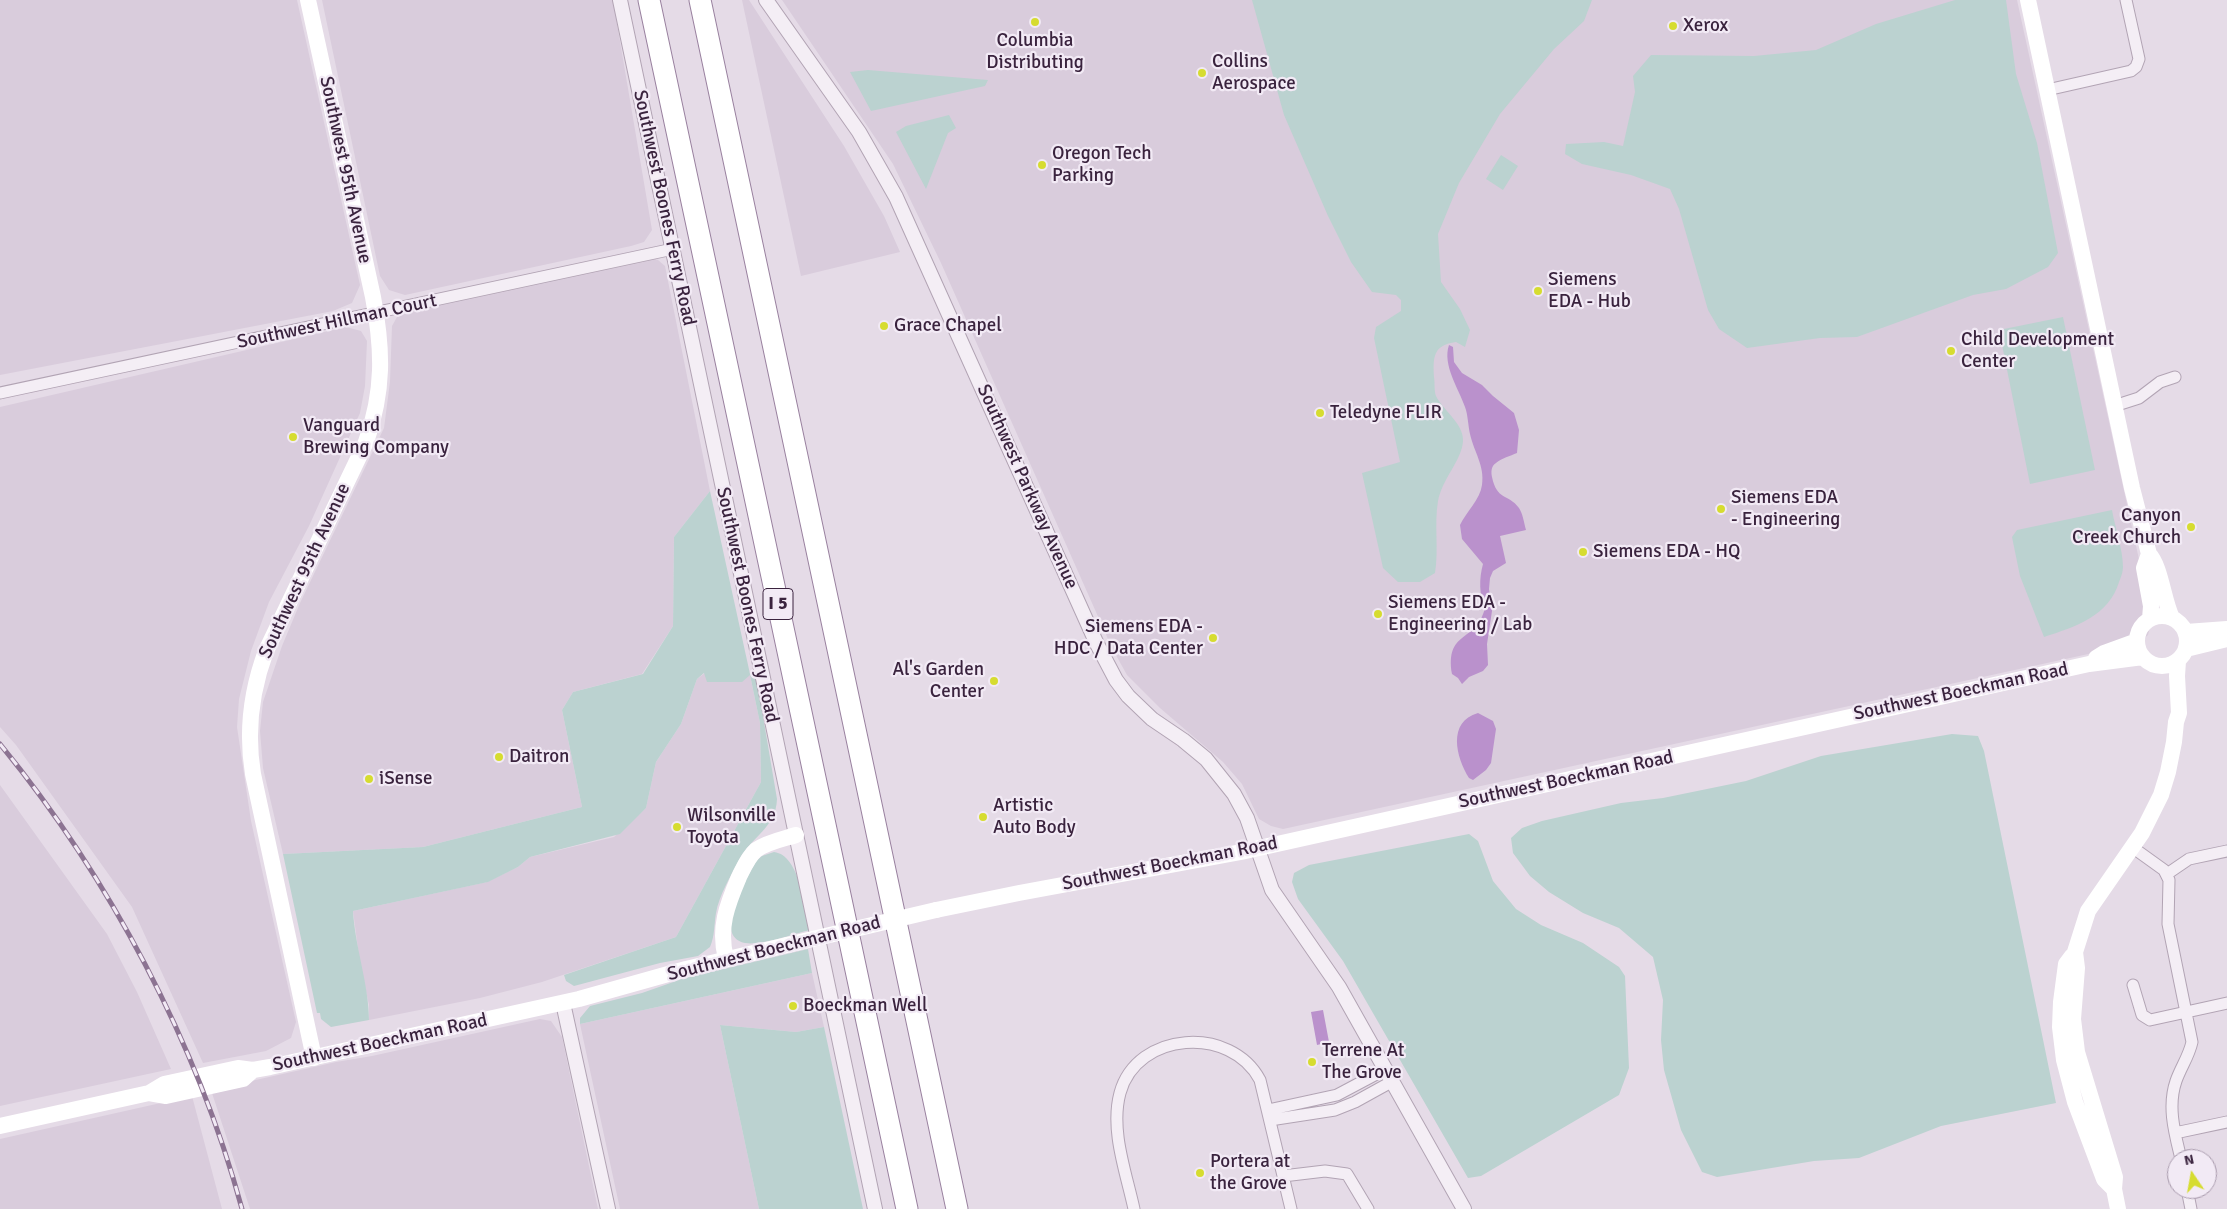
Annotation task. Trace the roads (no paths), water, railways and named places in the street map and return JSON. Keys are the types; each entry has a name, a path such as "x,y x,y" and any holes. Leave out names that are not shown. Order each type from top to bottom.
{"highway":[{"name":"I 5","path":"649,0 907,1209"},
{"path":"700,0 958,1209"}],"main road":[{"name":"Southwest 95th Avenue","path":"308,0 376,314 380,339 381,373 377,407 370,433 266,651 257,675 251,710 249,733 253,774 314,1058"},
{"path":"2028,0 2132,488 2150,554 2156,561 2164,598 2172,618"},
{"path":"2150,554 2144,568 2151,606 2150,619"},
{"path":"2118,1209 2114,1189 2115,1177 2077,1052 2073,1019 2077,968 2075,952 2088,912 2142,832 2160,795 2170,764 2179,713 2177,676 2182,655 2188,642 2186,632 2172,618 2157,616 2150,619 2139,632 2137,641 2143,658 2151,664 2161,666 2167,666 2182,655 2227,639"},
{"path":"2186,632 2227,629"},
{"name":"Southwest Boeckman Road","path":"2089,664 2104,653 2137,641"},
{"name":"Southwest Boeckman Road","path":"0,1126 149,1093 166,1096 243,1080 253,1070 618,990 726,959 936,910 1256,849 2089,664 2143,658"},
{"path":"2161,666 2176,722"},
{"path":"726,959 722,941 724,917 728,902 748,859 763,846 796,835"}],"street":[{"name":"Southwest Boones Ferry Road","path":"620,0 876,1209"},
{"name":"Southwest Parkway Avenue","path":"766,0 859,132 898,201 1099,648 1116,680 1140,709 1206,759 1222,777 1240,805 1275,895 1325,964 1464,1209"},
{"path":"2047,90 2131,72 2136,67 2139,59 2126,0"},
{"name":"Southwest Hillman Court","path":"0,393 673,249"},
{"path":"2114,406 2139,398 2160,382 2175,377"},
{"path":"2132,847 2167,874 2169,886 2168,924 2192,1042 2173,1094 2172,1118 2178,1149"},
{"path":"2167,874 2190,859 2227,851"},
{"path":"2133,985 2138,1008 2145,1019 2150,1020 2227,1003"},
{"path":"563,1002 608,1209"},
{"path":"1134,1209 1116,1115 1120,1092 1134,1068 1153,1052 1180,1043 1197,1042 1214,1044 1229,1049 1257,1075 1269,1115 1291,1209"},
{"path":"1269,1115 1337,1095 1386,1069"},
{"path":"1269,1115 1335,1110 1355,1102 1393,1081"},
{"path":"2175,1133 2227,1122"},
{"path":"1283,1176 1333,1171 1347,1174 1368,1209"}],"railway":[{"path":"0,744 40,795 77,849 113,906 145,964 201,1085 242,1209"}],"place":[{"name":"Columbia Distributing","path":"1035,22"},
{"name":"Xerox","path":"1673,26"},
{"name":"Collins Aerospace","path":"1202,73"},
{"name":"Oregon Tech Parking","path":"1042,165"},
{"name":"Siemens EDA - Hub","path":"1538,291"},
{"name":"Grace Chapel","path":"884,326"},
{"name":"Child Development Center","path":"1951,351"},
{"name":"Teledyne FLIR","path":"1320,413"},
{"name":"Vanguard Brewing Company","path":"293,437"},
{"name":"Siemens EDA - Engineering","path":"1721,509"},
{"name":"Canyon Creek Church","path":"2191,527"},
{"name":"Siemens EDA - HQ","path":"1583,552"},
{"name":"Siemens EDA - Engineering / Lab","path":"1378,614"},
{"name":"Siemens EDA - HDC / Data Center","path":"1213,638"},
{"name":"Al's Garden Center","path":"994,681"},
{"name":"Daitron","path":"499,757"},
{"name":"iSense","path":"369,779"},
{"name":"Artistic Auto Body","path":"983,817"},
{"name":"Wilsonville Toyota","path":"677,827"},
{"name":"Boeckman Well","path":"793,1006"},
{"name":"Terrene At The Grove","path":"1312,1062"},
{"name":"Portera at the Grove","path":"1200,1173"}]}
